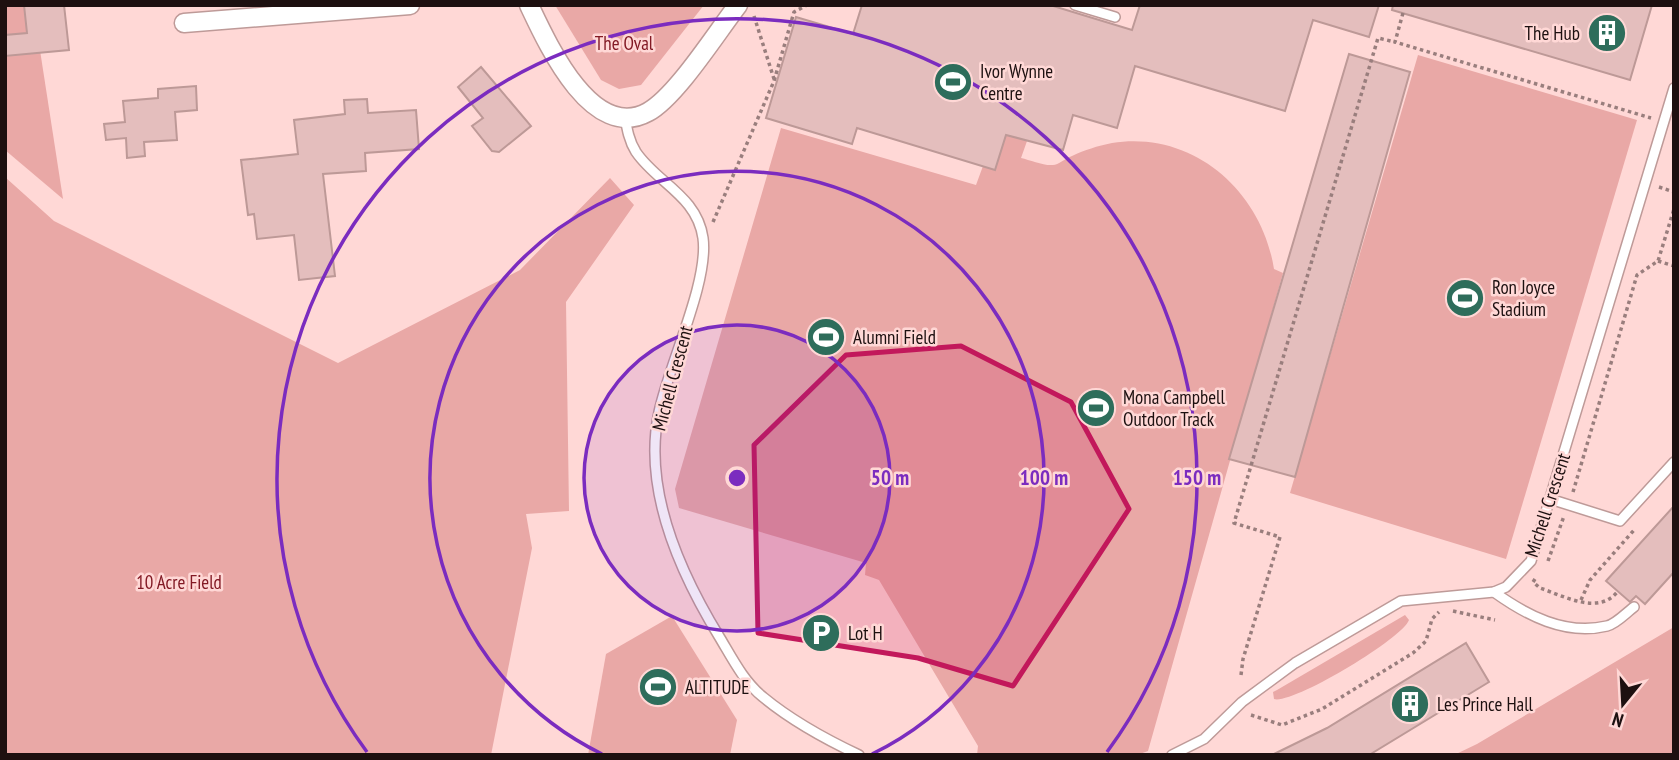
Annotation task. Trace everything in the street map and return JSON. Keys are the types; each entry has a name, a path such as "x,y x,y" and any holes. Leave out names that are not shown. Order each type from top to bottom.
{"street":[{"path":"184,23 410,5"},
{"path":"529,5 564,72 584,97 602,110 625,117 647,113 667,97 738,5"}],"lane":[{"path":"1075,5 1115,17"},
{"name":"Michell Crescent","path":"1494,592 1517,577 1531,561 1674,88"},
{"name":"Michell Crescent","path":"625,117 637,154 688,202 704,239 703,270 659,412 655,454 665,513 684,570 696,597 737,667 762,696 821,737 859,755"},
{"path":"1550,499 1620,521 1674,462"},
{"path":"1172,755 1204,739 1242,702 1295,663 1401,601 1494,592 1525,614 1567,627 1609,626 1634,607"}],"path":[{"path":"751,5 774,81"},
{"path":"704,239 774,81 794,12 807,5"},
{"path":"1395,42 1403,13"},
{"path":"1241,675 1243,659 1280,537 1234,523 1378,38 1651,118"},
{"path":"1643,122 1645,116"},
{"path":"1657,186 1674,191"},
{"path":"1545,566 1568,505 1637,275 1658,261 1674,209"},
{"path":"1658,261 1674,266"},
{"path":"1581,601 1590,580 1640,523"},
{"path":"1539,574 1533,582 1539,588 1581,601 1602,604 1618,591"},
{"path":"1242,719 1255,715 1282,725 1322,709 1421,647 1432,619 1441,611 1495,620"}],"highlighted area":[{"path":"961,346 1071,402 1129,509 1013,686 918,658 758,633 754,445 846,355"}],"green space":[{"path":"5,5 33,5 63,199 5,150"},
{"name":"The Oval","path":"555,5 704,5 641,85 619,89 601,80"},
{"name":"Ron Joyce Stadium","path":"1418,55 1637,120 1506,559 1290,493"},
{"path":"1010,120 1032,127 1021,158 1045,165 1055,165 1082,152 1112,143 1142,142 1170,146 1196,157 1219,172 1239,192 1255,215 1267,241 1274,269 1283,273 1148,751 1137,755 977,755 978,746 879,580 865,575 866,563 679,508 675,489 781,128 976,185 983,166 994,170"},
{"name":"10 Acre Field","path":"5,177 54,221 338,363 520,270 610,178 634,205 566,302 569,511 526,514 532,548 491,755 5,755"},
{"path":"1405,615 1409,620 1402,629 1368,655 1302,692 1274,699 1273,692"},
{"name":"ALTITUDE","path":"672,616 737,720 730,755 588,755 606,654"},
{"path":"1674,627 1674,755 1454,755 1477,744"}],"building":[{"path":"24,5 64,5 69,50 5,56 5,35 27,33"},
{"name":"Ivor Wynne Centre","path":"862,5 1050,5 1132,30 1140,5 1379,5 1369,37 1313,20 1285,111 1135,66 1117,128 1073,115 1063,150 1006,135 995,170 857,128 852,144 766,118 796,17 853,34"},
{"path":"1393,5 1652,5 1630,80 1392,10"},
{"path":"1349,54 1410,72 1295,477 1229,459"},
{"path":"481,67 531,126 499,152 492,151 472,126 483,118 458,87"},
{"path":"196,86 197,110 175,112 177,140 144,142 145,156 127,158 126,138 106,140 104,124 125,122 123,101 158,98 158,89"},
{"path":"367,99 368,113 416,110 419,149 365,153 366,171 323,174 335,276 299,280 294,235 257,239 254,214 248,215 241,160 298,154 294,120 345,114 344,100"},
{"path":"1674,506 1674,572 1645,604 1636,596 1630,602 1606,581"},
{"name":"Les Prince Hall","path":"1466,643 1489,682 1369,755 1272,755 1327,728"}],"place":[{"name":"The Hub","path":"1607,33"},
{"name":"Ivor Wynne Centre","path":"953,82"},
{"name":"Ron Joyce Stadium","path":"1465,298"},
{"name":"Alumni Field","path":"826,337"},
{"name":"Mona Campbell Outdoor Track","path":"1096,408"},
{"name":"Lot H","path":"821,633"},
{"name":"ALTITUDE","path":"658,687"},
{"name":"Les Prince Hall","path":"1410,704"}]}
